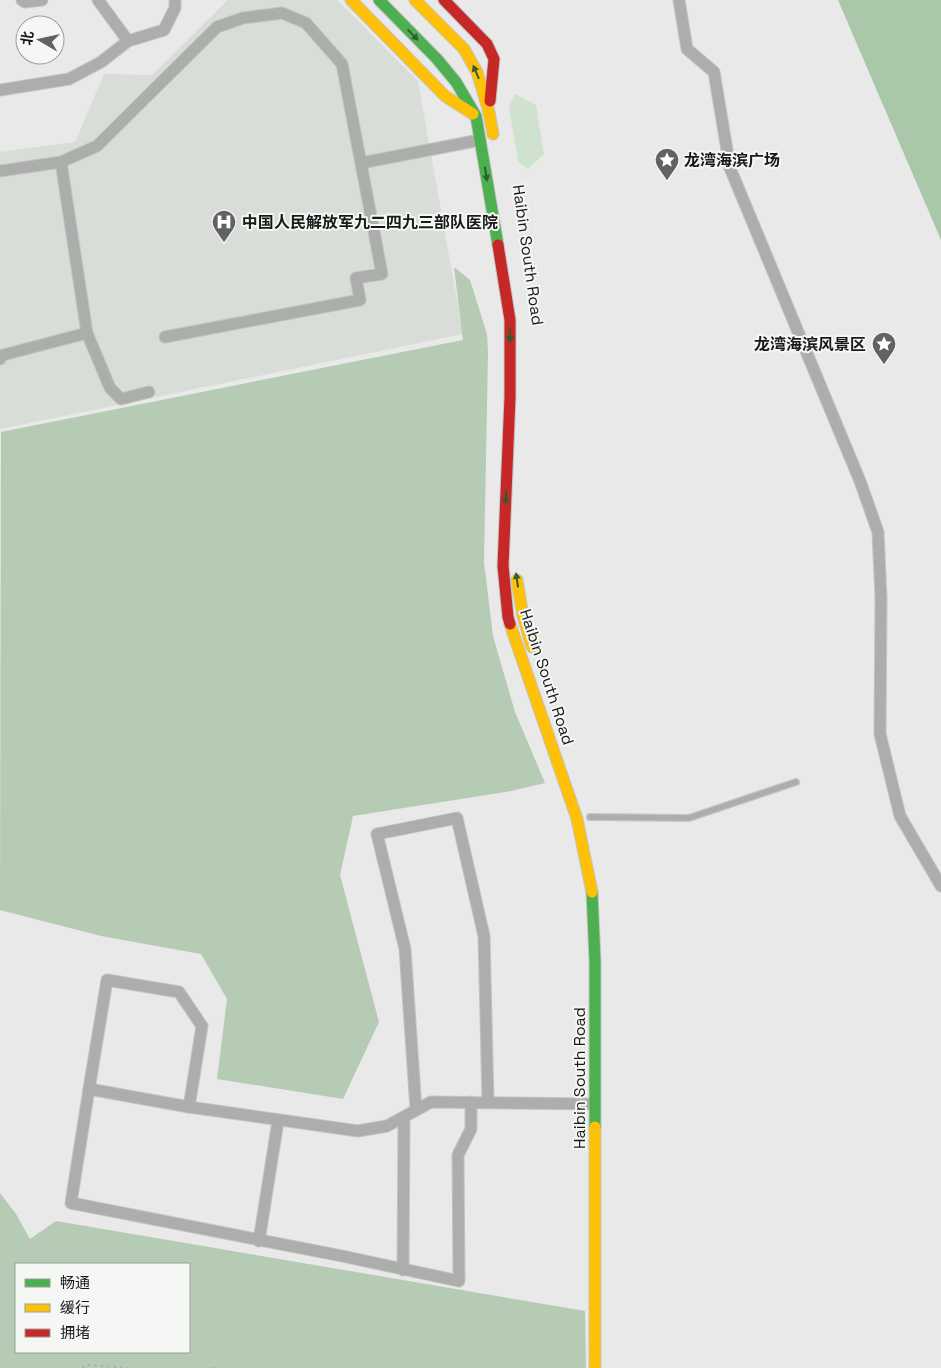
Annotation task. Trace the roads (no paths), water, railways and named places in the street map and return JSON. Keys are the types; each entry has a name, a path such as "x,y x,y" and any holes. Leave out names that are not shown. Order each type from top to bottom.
{"highway":[{"path":"351,0 445,96 476,116"},
{"name":"Haibin South Road","path":"379,0 437,59 456,82 476,116 510,320 510,397 503,566 508,617 577,819 592,896 595,961 595,1368"},
{"path":"415,0 464,49 477,72 489,112 494,141"},
{"path":"444,0 487,44 494,59 489,112"},
{"path":"516,518 520,424"},
{"name":"Haibin South Road","path":"515,566 523,616 535,659"},
{"path":"586,804 590,822"},
{"path":"598,864 604,902"}],"street":[{"path":"22,0 25,2 42,0"},
{"path":"98,0 128,41"},
{"path":"0,90 69,79 101,62 128,41 164,30 175,8 175,0"},
{"path":"679,0 687,49 714,72 730,168 860,481 878,532 881,598 880,734 900,816 941,886"},
{"path":"0,171 61,162 97,146 216,27 243,18 282,13 306,22 342,64 382,274 356,278 360,300 165,337"},
{"path":"361,163 480,140"},
{"path":"61,162 87,333 110,388 121,398 149,392"},
{"path":"0,360 4,355 87,333"},
{"path":"416,1110 405,949 377,834 457,818 484,936 488,1102"},
{"path":"189,1107 202,1026 179,992 107,980 71,1202 259,1241 342,1256 460,1282 458,1155 471,1129 471,1102"},
{"path":"89,1088 189,1107 358,1131 387,1126 431,1102 595,1104"},
{"path":"403,1270 404,1116"},
{"path":"259,1241 278,1121"}],"lane":[{"path":"590,822 689,818 796,782"}],"place":[{"name":"龙湾海滨广场","path":"667,181"},
{"name":"中国人民解放军九二四九三部队医院","path":"224,243"},
{"name":"龙湾海滨风景区","path":"884,365"}]}
